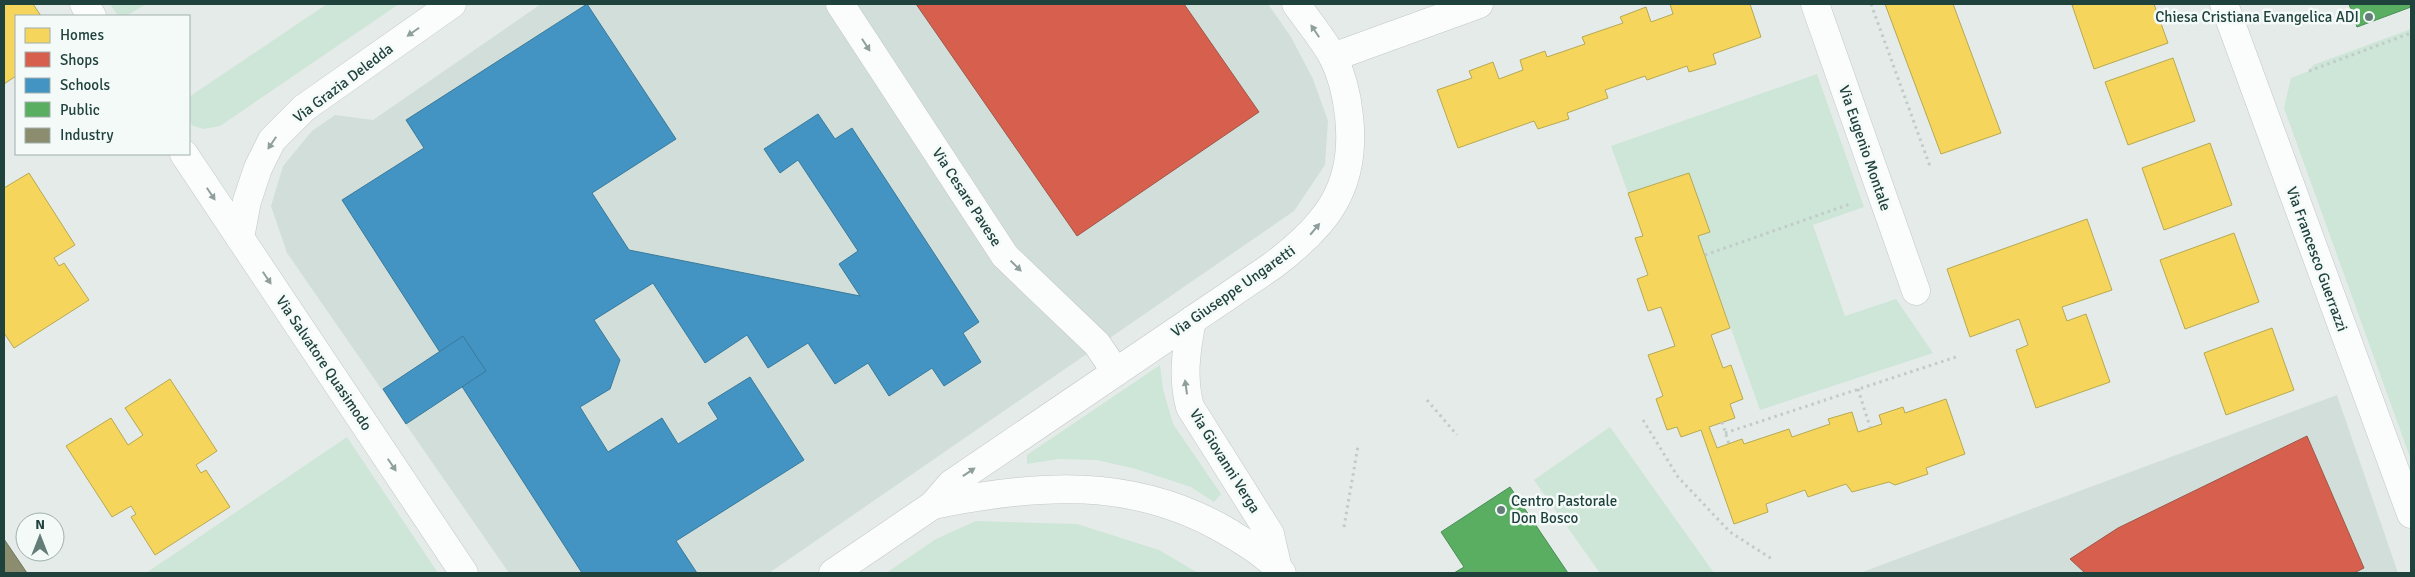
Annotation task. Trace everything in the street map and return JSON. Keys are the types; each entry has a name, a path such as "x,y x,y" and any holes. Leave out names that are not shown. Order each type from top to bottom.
{"street":[{"path":"84,4 91,15"},
{"name":"Via Grazia Deledda","path":"240,238 247,201 258,168 272,140 304,108 452,4"},
{"name":"Via Cesare Pavese","path":"840,4 1005,256 1097,344 1116,372"},
{"name":"Via Giuseppe Ungaretti","path":"1116,372 1297,248 1316,229 1339,194 1350,162 1351,130 1348,105 1333,57 1296,4"},
{"path":"1333,57 1453,8 1480,4"},
{"name":"Via Eugenio Montale","path":"1815,4 1916,292"},
{"name":"Via Francesco Guerrazzi","path":"2224,4 2411,514"},
{"name":"Via Salvatore Quasimodo","path":"185,155 464,573"},
{"name":"Via Giovanni Verga","path":"1192,320 1184,370 1185,388 1190,407 1270,534 1280,571"},
{"name":"Via Giovanni Verga","path":"833,573 933,505 951,484 1116,372"},
{"name":"Via Giovanni Verga","path":"933,505 1027,489 1075,488 1121,492 1204,517 1246,542 1280,571"}],"path":[{"path":"1871,4 1931,169"},
{"path":"2309,71 2411,33"},
{"path":"1705,255 1881,193"},
{"path":"1726,433 1959,356"},
{"path":"1858,389 1870,427"},
{"path":"1427,400 1457,435"},
{"path":"1643,420 1678,477 1730,532 1772,559"},
{"path":"1722,422 1729,444"},
{"path":"1344,528 1358,446"}],"shaded area":[{"path":"541,4 1268,4 1291,37 1313,79 1328,121 1325,165 1294,211 769,573 509,573 287,253 271,206 283,166 312,131 335,115 373,120"},
{"path":"2337,395 2398,573 1860,573"}],"green space":[{"path":"110,4 146,4 128,15 117,15"},
{"path":"327,4 399,4 220,126 204,129 193,126 190,122 190,96"},
{"path":"2411,29 2411,460 2284,108 2291,78 2309,71 2313,65"},
{"path":"1817,74 1864,207 1813,225 1845,316 1896,299 1933,353 1760,410 1698,236 1710,232 1689,173 1628,193 1611,146"},
{"path":"1160,365 1163,389 1173,424 1221,494 1214,502 1191,487 1136,469 1097,460 1058,459 1027,464 1027,455"},
{"path":"1610,427 1714,573 1600,573 1534,480"},
{"path":"347,437 438,573 146,573"},
{"path":"976,521 1077,524 1159,550 1198,573 886,573 936,539"}],"building: Homes":[{"path":"4,4 33,4 40,15 15,15 15,77 4,84"},
{"path":"1670,4 1750,4 1761,37 1713,54 1716,64 1689,72 1687,66 1647,80 1645,76 1605,90 1608,98 1567,113 1569,119 1538,129 1534,121 1458,148 1437,90 1472,78 1469,71 1493,62 1499,79 1523,70 1520,60 1545,51 1547,57 1585,44 1582,37 1623,23 1620,17 1646,7 1651,22 1673,14"},
{"path":"1885,4 1953,4 2001,133 1941,154"},
{"path":"2154,4 2168,43 2094,69 2072,5"},
{"path":"2173,58 2195,121 2128,145 2105,82"},
{"path":"2210,143 2232,205 2164,230 2142,168"},
{"path":"29,173 75,245 54,258 59,266 64,263 89,300 14,348 4,333 4,188"},
{"path":"1689,173 1710,232 1698,236 1730,328 1711,335 1723,368 1731,365 1743,399 1730,404 1735,418 1709,427 1717,448 1742,439 1744,444 1789,429 1792,437 1830,424 1828,419 1852,412 1858,432 1882,424 1879,415 1903,407 1905,413 1946,399 1965,454 1926,468 1928,474 1895,485 1889,482 1852,492 1846,484 1808,497 1805,490 1766,504 1768,512 1734,524 1701,430 1681,437 1677,427 1667,430 1656,399 1663,396 1648,355 1675,346 1661,307 1648,311 1637,279 1648,275 1635,238 1643,236 1628,193"},
{"path":"2087,219 2112,290 2062,307 2067,321 2086,314 2110,382 2036,408 2016,350 2028,345 2019,319 1970,337 1947,269"},
{"path":"2234,233 2259,302 2185,329 2160,260"},
{"path":"2272,328 2294,390 2226,415 2204,353"},
{"path":"170,379 217,451 196,465 201,473 206,470 230,507 155,555 131,517 136,514 131,506 112,517 66,446 111,418 128,445 143,435 125,408"}],"building: Shops":[{"path":"916,4 1184,4 1259,112 1077,236"},
{"path":"2307,436 2364,568 2354,573 2085,573 2070,559 2118,528"}],"building: Schools":[{"path":"587,4 676,139 592,193 629,250 860,296 839,264 858,251 798,160 780,173 764,149 818,114 835,139 852,128 979,322 963,333 981,362 944,386 932,368 889,396 868,363 835,384 808,343 768,368 747,335 705,363 653,283 594,320 620,360 610,389 580,407 608,452 662,418 678,444 718,419 708,403 750,377 804,460 676,541 697,573 582,573 342,200 424,148 406,120"},
{"path":"463,336 486,371 406,424 383,389"}],"building: Public":[{"name":"Chiesa Cristiana Evangelica ADI","path":"2349,4 2411,4 2411,7 2357,27"},
{"name":"Centro Pastorale Don Bosco","path":"1510,487 1568,573 1454,573 1464,567 1441,532"}],"building: Industry":[{"path":"4,539 15,555 15,562 20,562 27,573 4,573"}],"place":[{"name":"Chiesa Cristiana Evangelica ADI","path":"2369,17"},
{"name":"Centro Pastorale Don Bosco","path":"1501,510"}]}
